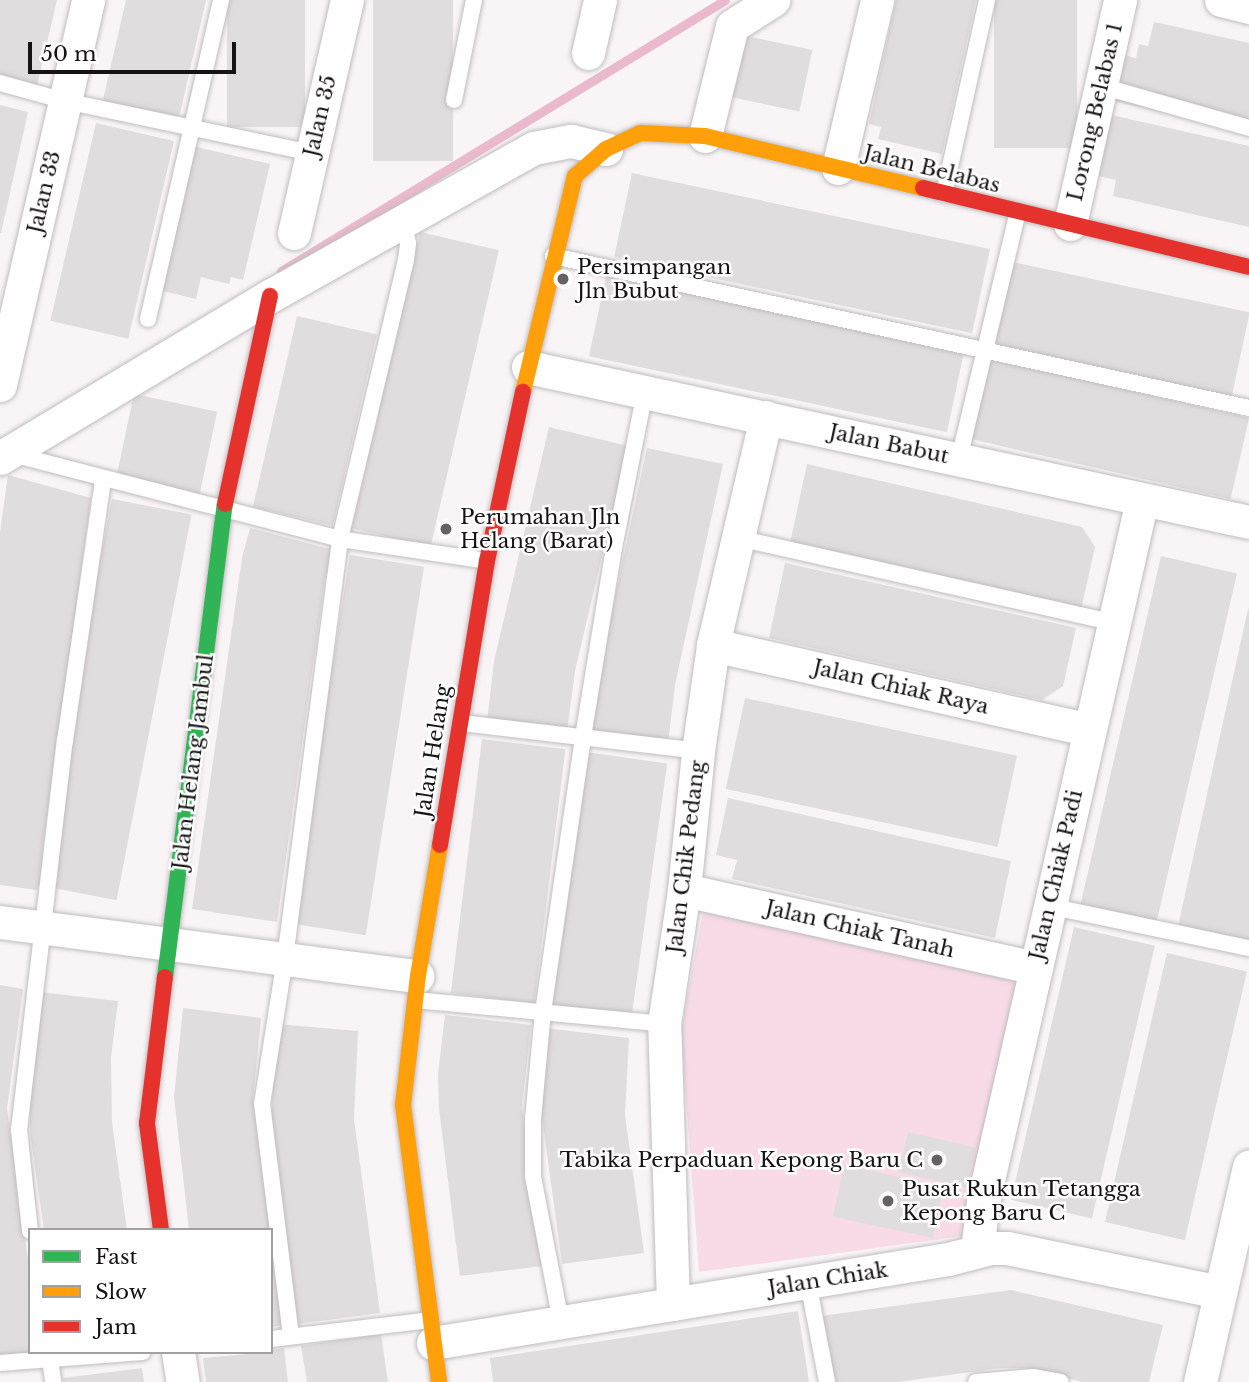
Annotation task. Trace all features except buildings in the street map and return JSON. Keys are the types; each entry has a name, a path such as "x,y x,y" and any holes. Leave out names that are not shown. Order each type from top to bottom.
{"street":[{"name":"Jalan 33","path":"0,384 88,0"},
{"name":"Jalan 35","path":"294,233 347,0"},
{"path":"588,53 600,0"},
{"path":"705,136 732,26 773,0"},
{"path":"838,168 877,0"},
{"name":"Lorong Belabas 1","path":"1070,224 1120,0"},
{"name":"Jalan Belabas","path":"606,149 640,133 705,136 1249,267"},
{"path":"4,455 270,296 534,148 571,141 606,149"},
{"name":"Jalan Helang","path":"439,1382 404,1105 417,988 458,723 487,561 528,367 575,176 606,149"},
{"name":"Jalan Helang Jambul","path":"161,1228 147,1123 224,510 270,296"},
{"name":"Jalan Babut","path":"528,367 1249,522"},
{"name":"Jalan Chik Pedang","path":"673,1304 664,1024 684,890 698,751 713,645 766,417"},
{"name":"Jalan Chiak Padi","path":"977,1250 983,1202 1142,500"},
{"name":"Jalan Chiak Raya","path":"713,645 1089,730"},
{"name":"Jalan Chiak Tanah","path":"684,890 1035,968"},
{"path":"0,922 285,958 417,988"},
{"path":"1200,1382 1249,1167"},
{"name":"Jalan Chiak","path":"431,1331 561,1322 948,1259 977,1250 1007,1248 1220,1292"},
{"path":"178,1354 183,1382"}],"lane":[{"path":"148,319 220,0"},
{"path":"454,100 474,0"},
{"path":"944,194 987,0"},
{"path":"0,83 65,101 192,125 312,153"},
{"path":"1101,86 1249,128"},
{"path":"959,459 1018,212"},
{"path":"291,1336 262,1104 285,958 340,539 406,260 408,243 403,222"},
{"path":"554,256 1249,408"},
{"path":"561,1322 533,1176 533,1119 543,1012 583,737 614,548 645,392"},
{"path":"4,455 340,539 487,561"},
{"path":"30,1228 19,1130 41,927 87,580 103,480"},
{"path":"738,538 1114,623"},
{"path":"458,723 698,751"},
{"path":"1049,906 1249,947"},
{"path":"417,988 543,1012 664,1024"},
{"path":"808,1282 827,1382"},
{"path":"273,1339 431,1331"},
{"path":"0,1363 49,1356 96,1354"},
{"path":"49,1356 53,1382"},
{"path":"976,1382 1033,1377 1060,1382"}],"shaded area":[{"path":"703,911 1021,978 963,1236 699,1272 681,1033"}],"waterway":[{"path":"281,271 725,0"}],"traffic: fast":[{"path":"165,977 225,504"}],"traffic: slow":[{"path":"523,392 575,176 606,149 640,133 705,136 923,188"},
{"path":"439,1382 403,1105 418,976 440,845"}],"traffic: jam":[{"path":"923,188 1249,267"},
{"path":"225,504 270,296"},
{"path":"440,845 487,561 523,392"},
{"path":"161,1228 147,1123 165,977"}],"place":[{"name":"Persimpangan Jln Bubut","path":"563,279"},
{"name":"Perumahan Jln Helang (Barat)","path":"446,529"},
{"name":"Tabika Perpaduan Kepong Baru C","path":"937,1160"},
{"name":"Pusat Rukun Tetangga Kepong Baru C","path":"888,1201"}]}
